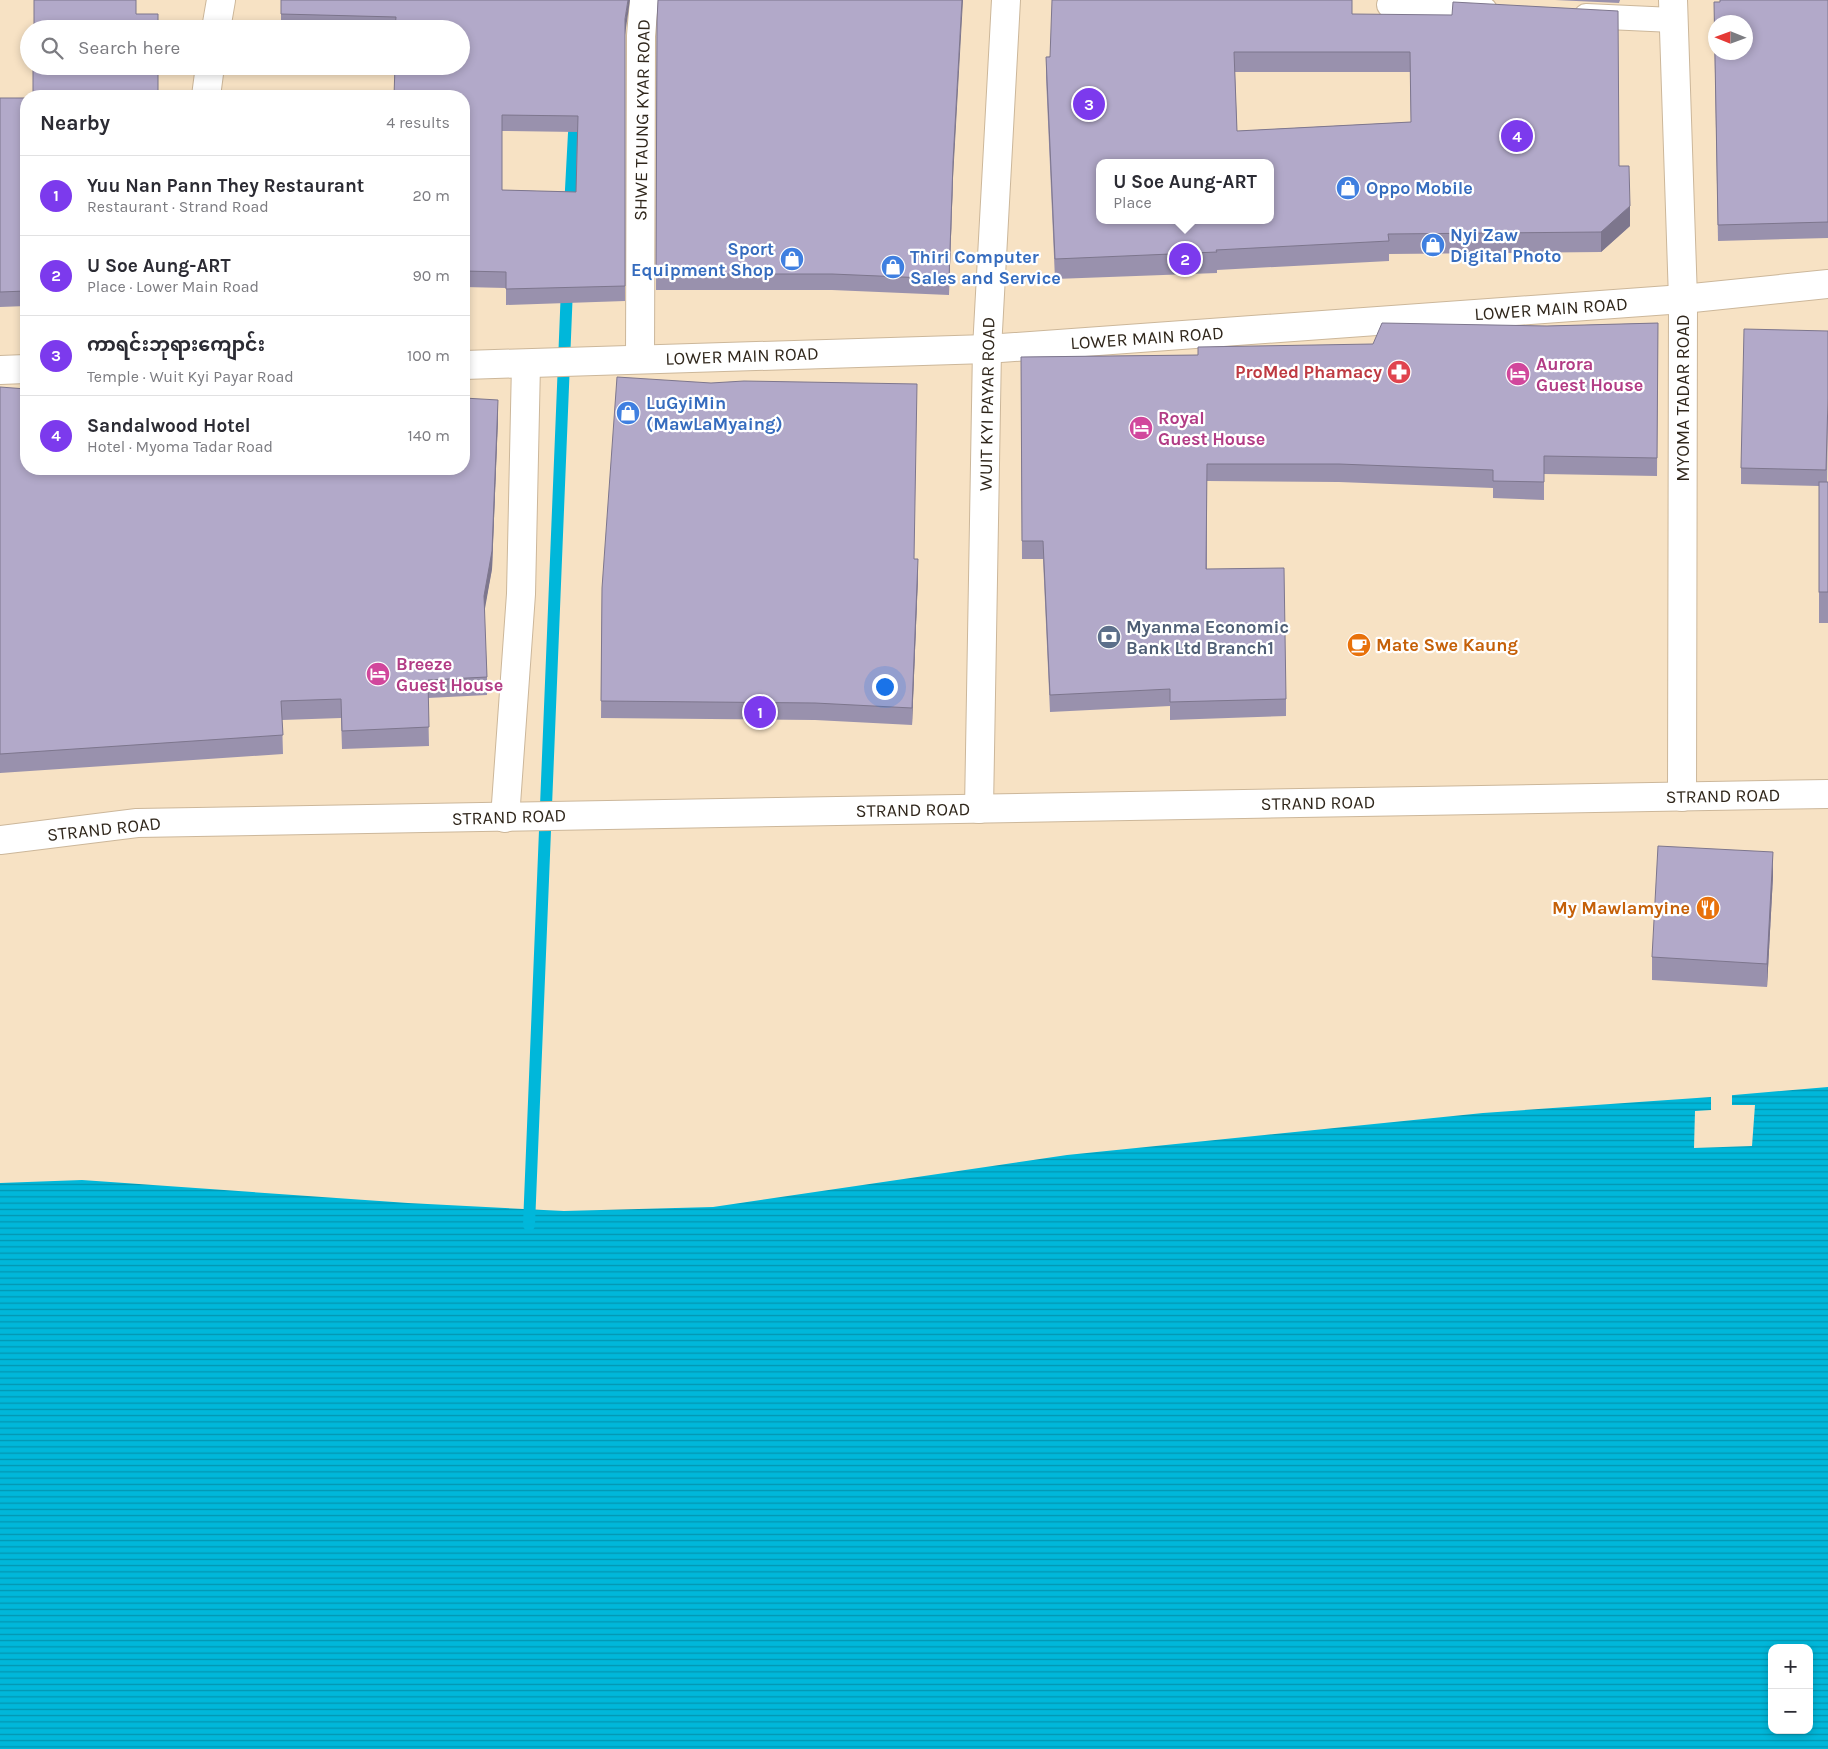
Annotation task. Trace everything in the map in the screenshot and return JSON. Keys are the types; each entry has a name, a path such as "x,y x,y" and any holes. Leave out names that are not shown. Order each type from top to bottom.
{"main road":[{"path":"218,20 221,0"},
{"name":"SHWE TAUNG KYAR ROAD","path":"640,359 641,36 644,0"},
{"name":"WUIT KYI PAYAR ROAD","path":"979,809 987,349 1006,0"},
{"name":"MYOMA TADAR ROAD","path":"1673,10 1683,299 1682,797"},
{"path":"207,90 209,75"},
{"name":"LOWER MAIN ROAD","path":"470,365 987,349 1683,299 1828,284"},
{"path":"505,818 521,594 526,364"},
{"path":"0,370 20,369"},
{"name":"STRAND ROAD","path":"0,840 137,823 1828,794"}],"lane":[{"path":"1389,5 1506,11"},
{"path":"1565,14 1673,10"}],"water":[{"path":"1828,1087 1828,1749 0,1749 0,1183 82,1180 408,1203 564,1211 713,1207 1067,1155 1483,1113"}],"pier":[{"path":"1732,1093 1732,1105 1755,1105 1752,1146 1694,1148 1695,1111 1711,1110 1711,1095"}],"building":[{"path":"34,0 136,0 136,14 158,14 158,20 34,20"},
{"path":"281,0 628,0 625,19 625,286 506,289 506,272 470,271 470,90 394,90 395,75 470,75 470,20 396,20 396,17 281,14","holes":["502,115 578,116 576,192 502,190"]},
{"path":"658,0 962,0 949,279 832,274 656,274"},
{"path":"1052,0 1352,0 1352,14 1452,15 1453,2 1618,11 1619,166 1629,166 1630,206 1601,232 1388,234 1389,241 1216,250 1217,252 1055,259 1046,57 1050,57","holes":["1234,52 1410,52 1411,122 1237,131"]},
{"path":"1720,0 1828,0 1828,222 1718,225 1715,60 1753,60 1753,15 1714,15 1714,2 1720,2"},
{"path":"33,75 158,75 158,90 33,90"},
{"path":"0,98 20,98 20,291 0,292"},
{"path":"1382,323 1547,326 1658,323 1657,458 1544,456 1544,482 1493,481 1493,470 1339,464 1207,464 1206,569 1284,568 1286,699 1170,702 1170,689 1050,695 1043,541 1022,541 1021,357 1198,355 1198,347 1373,344"},
{"path":"1744,329 1828,331 1826,470 1741,468"},
{"path":"617,377 711,383 744,381 917,384 914,559 918,559 912,708 815,703 601,701 602,588"},
{"path":"0,387 20,389 20,475 470,475 470,398 498,400 492,551 484,596 487,677 428,680 429,727 342,731 341,699 281,701 283,735 0,754"},
{"path":"1819,482 1828,482 1828,592 1819,592"},
{"path":"1658,846 1773,852 1767,964 1652,957"}],"waterway":[{"path":"570,208 574,133"},
{"path":"529,1225 567,288"}],"place":[{"name":"ကာရင်းဘုရားကျောင်း","path":"1089,104"},
{"name":"Sandalwood Hotel","path":"1517,136"},
{"name":"Oppo Mobile","path":"1348,188"},
{"name":"Nyi Zaw Digital Photo","path":"1433,245"},
{"name":"Sport Equipment Shop","path":"792,259"},
{"name":"U Soe Aung-ART","path":"1185,259"},
{"name":"Thiri Computer Sales and Service","path":"893,267"},
{"name":"ProMed Phamacy","path":"1399,372"},
{"name":"Aurora Guest House","path":"1518,374"},
{"name":"LuGyiMin (MawLaMyaing)","path":"628,413"},
{"name":"Royal Guest House","path":"1141,428"},
{"name":"Myanma Economic Bank Ltd Branch1","path":"1109,637"},
{"name":"Mate Swe Kaung","path":"1359,645"},
{"name":"Breeze Guest House","path":"378,674"},
{"name":"Yuu Nan Pann They Restaurant","path":"760,712"},
{"name":"My Mawlamyine","path":"1708,908"}]}
